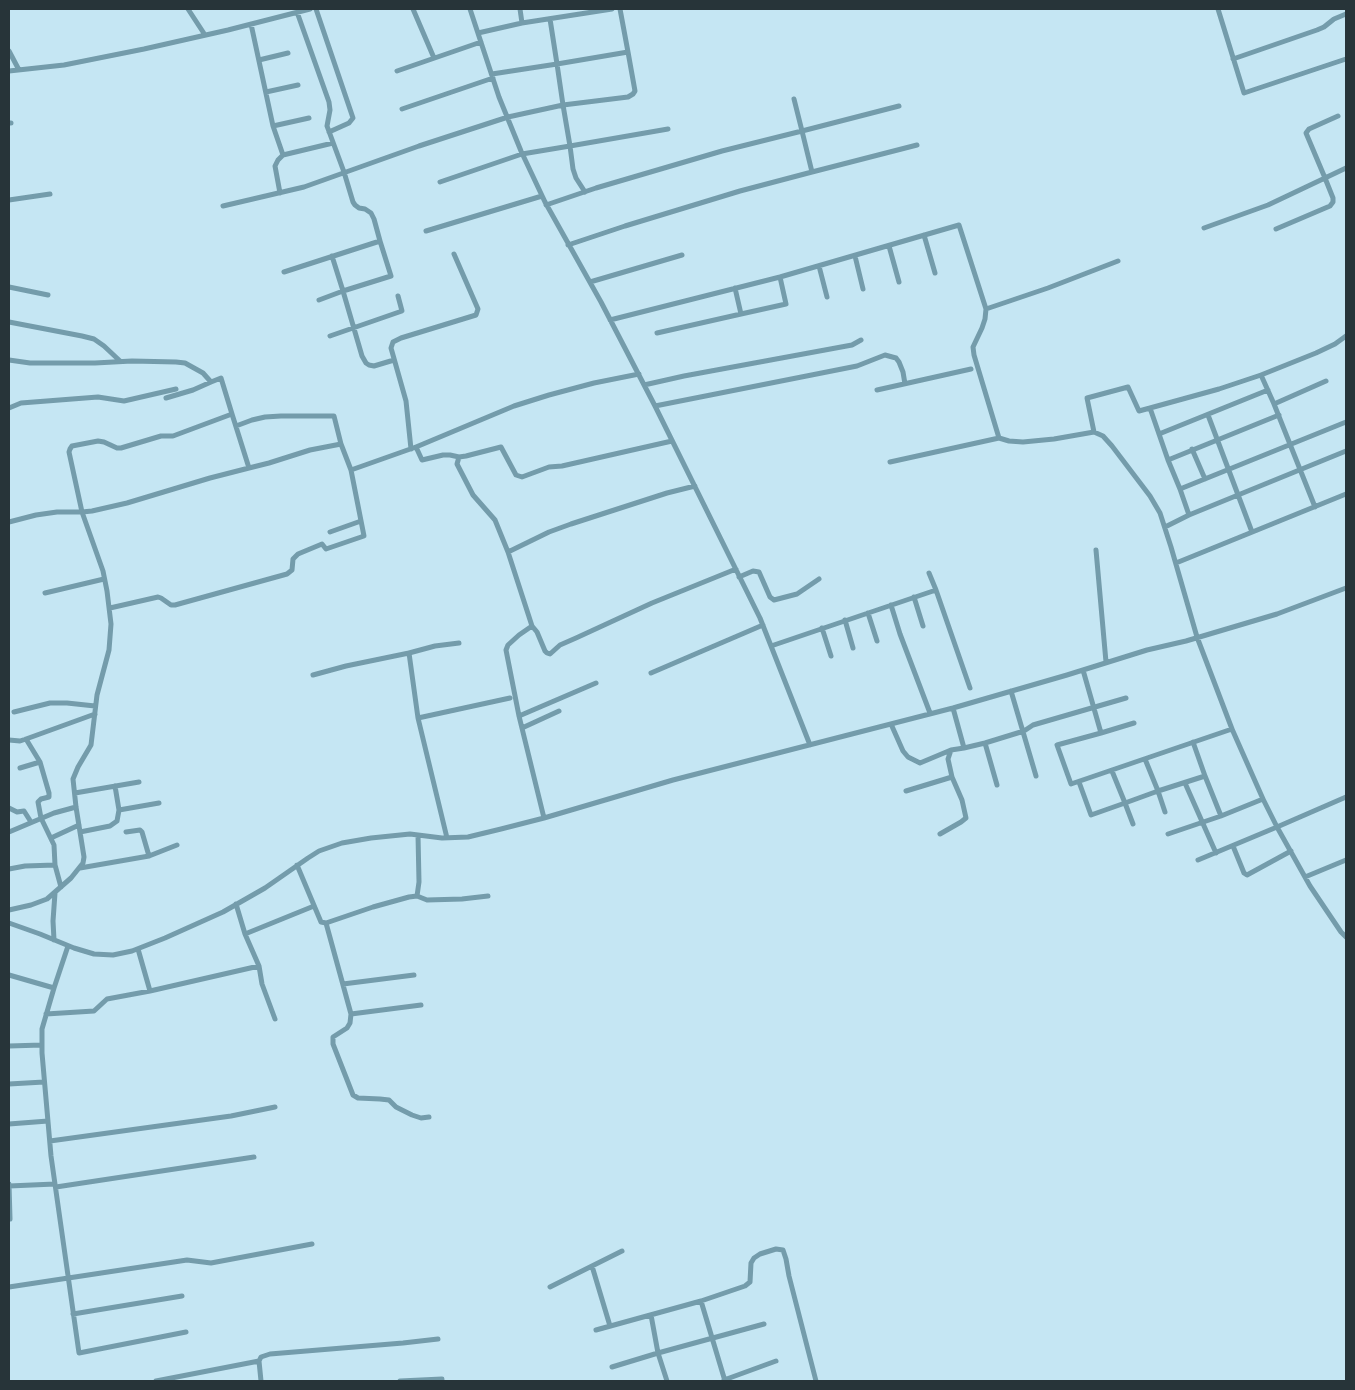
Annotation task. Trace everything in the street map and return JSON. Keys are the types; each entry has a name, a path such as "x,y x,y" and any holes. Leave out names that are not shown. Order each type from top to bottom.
{"street":[{"path":"188,9 205,36"},
{"path":"9,71 64,65 205,36 310,9"},
{"path":"316,9 353,118 350,123 329,132"},
{"path":"414,9 434,58"},
{"path":"470,9 522,154 546,206 590,282 639,374 736,569 763,625 810,745"},
{"path":"520,9 522,23"},
{"path":"478,33 522,23 612,9"},
{"path":"222,206 304,187 508,117 563,105 631,96 635,91 620,9"},
{"path":"1218,9 1244,93 1346,59"},
{"path":"297,12 329,102 330,110 327,126 354,205 371,213 391,276 319,300"},
{"path":"1233,58 1317,30 1346,14"},
{"path":"550,18 573,169 576,178 585,192"},
{"path":"251,24 273,126 282,155"},
{"path":"397,71 481,42"},
{"path":"9,51 19,70"},
{"path":"402,109 493,76 628,52"},
{"path":"259,60 288,54"},
{"path":"266,92 298,85"},
{"path":"794,99 812,172"},
{"path":"546,206 585,192 722,151 899,106"},
{"path":"1276,229 1330,206 1333,202 1306,133 1309,129 1338,116"},
{"path":"273,126 309,118"},
{"path":"440,182 522,154 668,129"},
{"path":"280,193 275,166 282,155 333,142"},
{"path":"568,245 669,213 812,172 917,145"},
{"path":"1204,228 1268,205 1346,168"},
{"path":"9,200 50,194"},
{"path":"426,231 542,196"},
{"path":"610,320 780,277 959,225 986,309 982,328 973,347 998,438"},
{"path":"924,235 935,273"},
{"path":"284,272 380,241"},
{"path":"889,246 899,282"},
{"path":"454,254 478,309 476,315 397,339 393,342 391,348 406,400 414,448 422,460 444,455 466,456 502,447 516,475 522,477 548,467 562,466 672,441"},
{"path":"590,282 682,254"},
{"path":"332,256 366,363 374,366 394,360"},
{"path":"855,256 863,289"},
{"path":"986,309 1118,261"},
{"path":"819,266 827,296"},
{"path":"657,333 786,304 780,277"},
{"path":"9,287 48,295"},
{"path":"735,288 741,314"},
{"path":"330,336 402,311 398,296"},
{"path":"9,322 94,340 120,361"},
{"path":"1094,432 1087,398 1128,387 1139,412 1261,375 1335,344 1346,336"},
{"path":"644,385 852,345 862,340"},
{"path":"655,406 857,366 885,356 896,358 899,362 905,384"},
{"path":"9,360 30,363 176,362 185,363 203,373 210,382"},
{"path":"877,390 971,369"},
{"path":"351,470 414,448 514,406 594,383 639,374"},
{"path":"1261,375 1279,415 1314,506"},
{"path":"166,398 193,390 221,378 249,468"},
{"path":"1274,404 1326,381"},
{"path":"9,408 21,403 98,397 124,401 176,389"},
{"path":"1159,434 1268,390"},
{"path":"1150,408 1189,515"},
{"path":"9,910 47,899 80,868 84,857 73,779 91,745 95,706 109,650 111,624 104,579 82,512 69,452 72,446 98,441 121,448 166,435 173,436 232,414"},
{"path":"1208,414 1252,532"},
{"path":"1168,460 1279,415"},
{"path":"110,608 158,597 171,605 175,605 287,574 292,570 293,558 298,554 322,544 326,549 364,536 351,470 341,444 334,416 265,417 236,426"},
{"path":"1180,489 1346,422"},
{"path":"890,462 998,438 1023,442 1094,432 1103,436 1150,496 1160,513 1197,638 1232,729 1263,800 1305,877 1346,937"},
{"path":"9,522 36,515 57,512 82,512 127,503 310,450 341,444"},
{"path":"1192,450 1205,479"},
{"path":"1165,527 1189,515 1346,452"},
{"path":"458,457 457,464 473,495 495,520 508,552 532,626 547,653 550,654 560,645 652,603 736,569"},
{"path":"508,552 549,532 571,524 667,493 695,486"},
{"path":"1176,564 1346,494"},
{"path":"330,532 361,521"},
{"path":"1096,550 1106,662"},
{"path":"739,576 753,571 758,572 770,597 774,600 797,594 819,578"},
{"path":"929,573 970,688"},
{"path":"45,593 104,579"},
{"path":"9,923 94,954 113,955 132,952 215,916 265,888 319,852 342,843 410,834 447,838 468,836 544,818 655,784 953,708 1147,650 1197,638 1278,614 1346,588"},
{"path":"771,646 936,590"},
{"path":"914,597 923,626"},
{"path":"891,605 930,713"},
{"path":"868,613 877,641"},
{"path":"845,620 853,648"},
{"path":"651,673 763,625"},
{"path":"532,626 518,635 508,645 506,650 519,716 544,818"},
{"path":"822,628 831,656"},
{"path":"313,675 435,646 459,643"},
{"path":"409,653 418,718 447,838"},
{"path":"1083,670 1101,733"},
{"path":"519,716 596,683"},
{"path":"1011,690 1036,776"},
{"path":"418,718 510,698"},
{"path":"892,724 902,751 914,761 920,763 950,750 985,743 1024,731 1032,725 1126,698"},
{"path":"14,712 50,704 67,703 95,706"},
{"path":"953,708 964,748"},
{"path":"522,728 558,711"},
{"path":"9,740 20,741 95,714"},
{"path":"1134,723 1057,745 1071,784 1232,729"},
{"path":"26,739 40,762 49,795 46,799 41,799 38,802 41,818 54,845 55,865 61,887"},
{"path":"1193,742 1221,816"},
{"path":"985,743 997,785"},
{"path":"940,834 966,818 962,800 952,777 948,759 950,750"},
{"path":"1145,759 1165,812"},
{"path":"20,768 40,762"},
{"path":"1112,771 1133,824"},
{"path":"1079,782 1091,814 1205,776"},
{"path":"906,791 952,777"},
{"path":"75,793 139,782"},
{"path":"1185,782 1216,853"},
{"path":"80,832 110,826 117,821 119,810 115,786"},
{"path":"1198,860 1346,797"},
{"path":"1168,834 1263,800"},
{"path":"119,810 159,803"},
{"path":"9,832 54,813 76,807"},
{"path":"9,808 17,812 24,811 31,822"},
{"path":"51,838 78,825"},
{"path":"126,832 140,830 149,856"},
{"path":"418,835 418,896"},
{"path":"80,868 149,856 177,845"},
{"path":"1233,846 1247,876 1291,851"},
{"path":"1305,877 1346,860"},
{"path":"9,868 55,865"},
{"path":"297,865 321,922 326,923 409,896 418,896 427,900 488,896"},
{"path":"54,894 54,940"},
{"path":"236,904 245,934 259,966 262,984 275,1019"},
{"path":"245,934 314,906"},
{"path":"326,923 350,1014 350,1023 347,1028 333,1037 333,1044 353,1095 358,1098 388,1100 396,1107 412,1115 421,1118 429,1117"},
{"path":"68,946 42,1029 42,1045 55,1186 79,1353 186,1332"},
{"path":"138,949 150,992"},
{"path":"46,1014 88,1012 98,1008 107,999 150,992 259,966"},
{"path":"9,975 54,988"},
{"path":"343,984 414,975"},
{"path":"350,1014 421,1005"},
{"path":"9,1046 42,1045"},
{"path":"9,1084 44,1082"},
{"path":"50,1141 231,1116 275,1107"},
{"path":"9,1124 48,1121"},
{"path":"10,1220 9,1185 55,1186 254,1156"},
{"path":"9,1287 187,1260 211,1263 312,1244"},
{"path":"596,1330 701,1301 745,1286 750,1282 751,1263 754,1258 776,1248 782,1250 786,1259 788,1276 816,1381"},
{"path":"550,1287 622,1251"},
{"path":"592,1266 610,1326"},
{"path":"73,1314 182,1296"},
{"path":"701,1301 725,1380 776,1361"},
{"path":"651,1315 658,1353 667,1381"},
{"path":"612,1367 764,1324"},
{"path":"261,1381 259,1362 261,1358 270,1354 403,1344 438,1339"},
{"path":"156,1381 259,1362"},
{"path":"400,1381 442,1379"}]}
